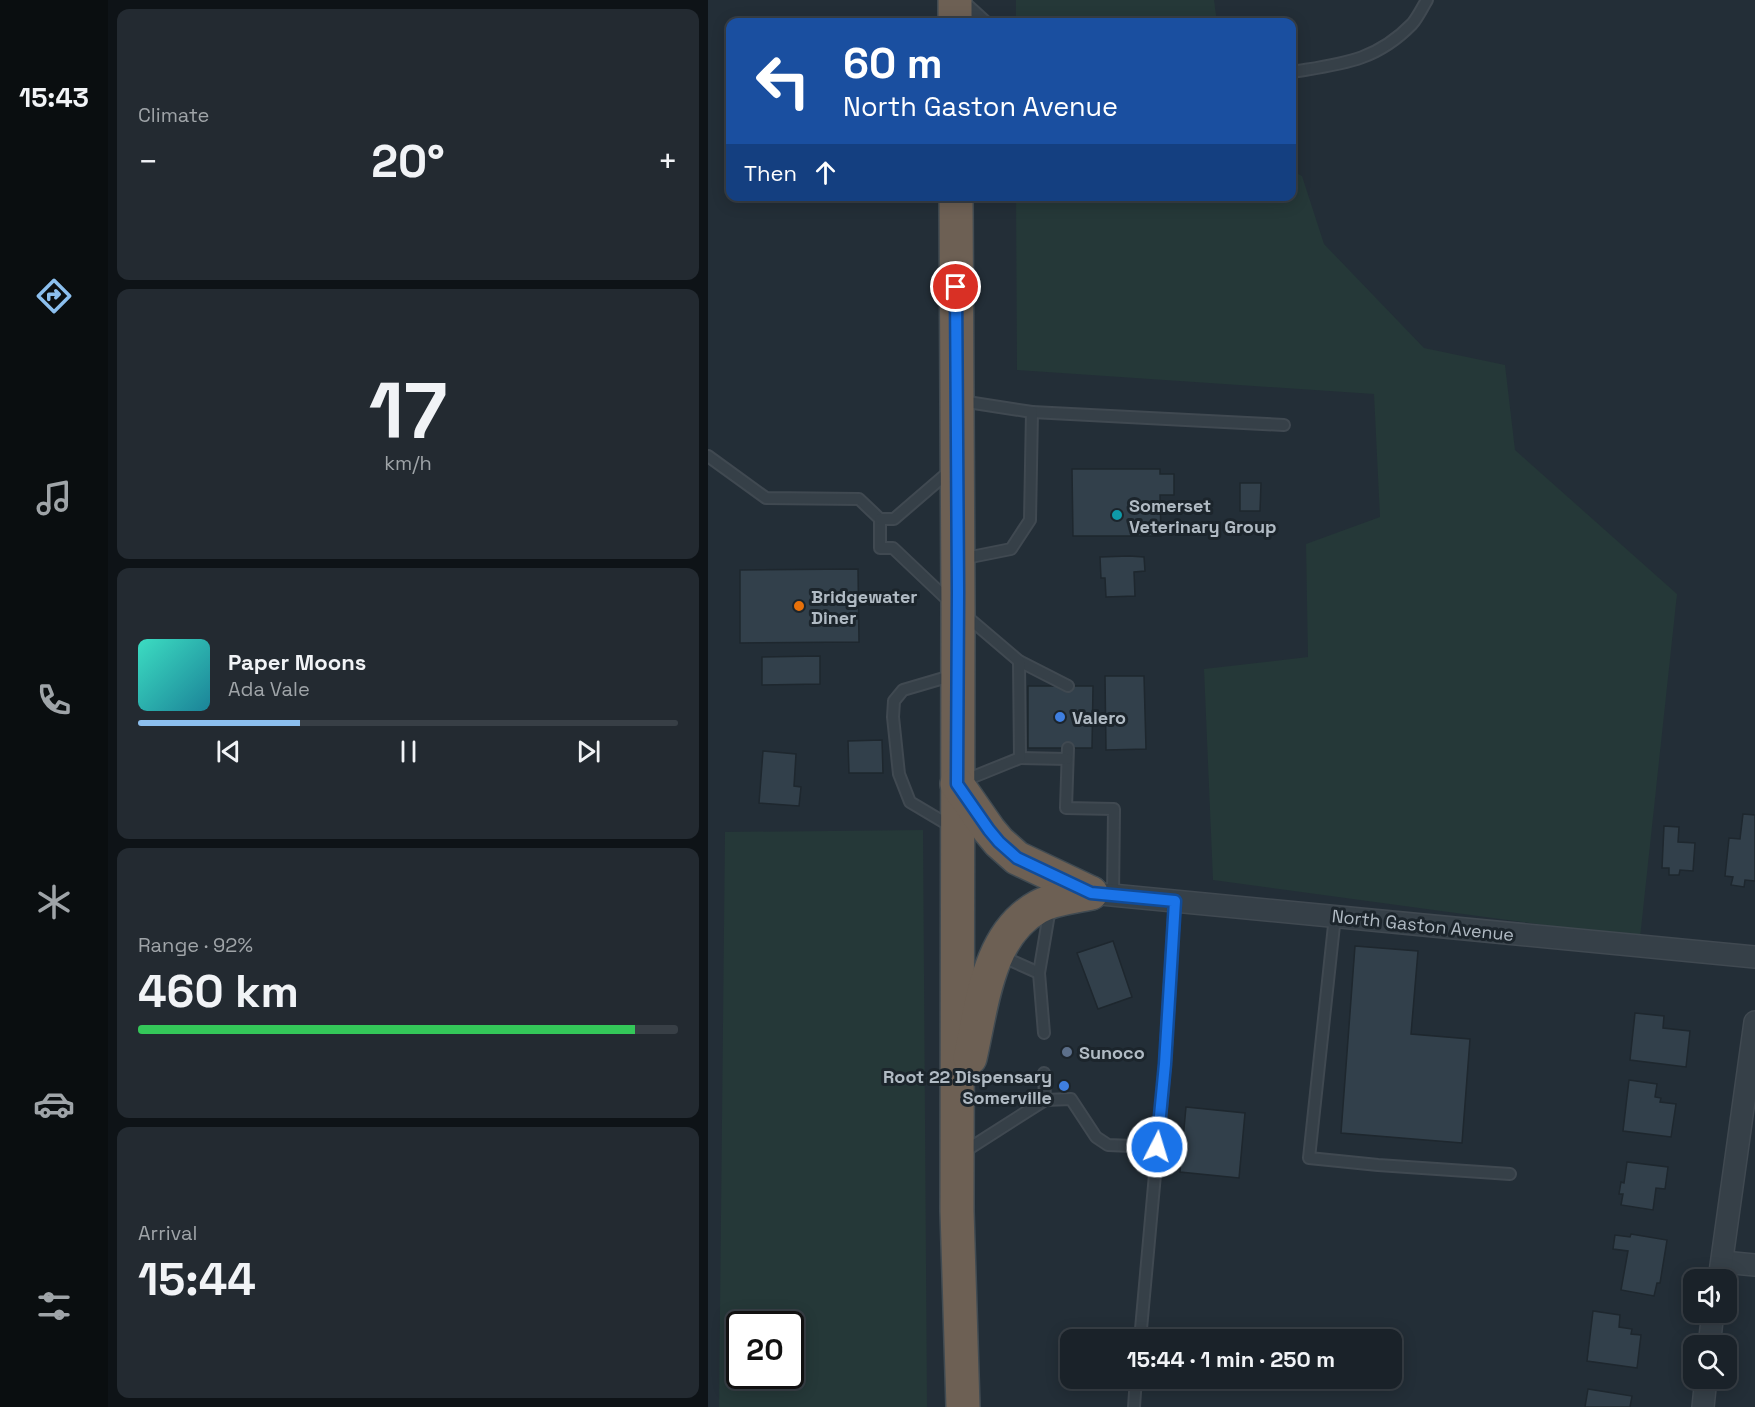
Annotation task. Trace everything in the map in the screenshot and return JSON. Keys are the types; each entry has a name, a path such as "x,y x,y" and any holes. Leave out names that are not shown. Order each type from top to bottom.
{"highway":[{"path":"955,0 955,18"},
{"path":"956,201 957,1211 963,1407"},
{"path":"957,784 989,830 1017,858 1102,894"},
{"path":"957,1116 988,978 1004,939 1028,913 1051,902 1102,894"}],"street":[{"name":"North Gaston Avenue","path":"1102,894 1755,957"},
{"path":"1721,1269 1755,1022"},
{"path":"1732,1269 1755,1265"},
{"path":"1703,1407 1705,1389"}],"lane":[{"path":"963,0 982,18"},
{"path":"1296,71 1351,62 1383,49 1413,23 1428,0"},
{"path":"956,400 1032,411 1284,425"},
{"path":"958,560 1011,549 1030,520 1032,411"},
{"path":"708,456 766,498 859,499 880,519 894,519 957,465"},
{"path":"880,519 880,548 893,548 958,609 1020,661 1068,686"},
{"path":"1020,661 1020,758"},
{"path":"957,674 903,690 894,701 893,717 899,774 910,802 957,831"},
{"path":"957,784 1020,758 1068,753 1066,808 1114,809 1102,894"},
{"path":"1141,1329 1165,1064 1175,901"},
{"path":"1044,1033 1039,973 1051,902"},
{"path":"1335,916 1309,1158 1510,1174"},
{"path":"997,954 1039,973"},
{"path":"1044,1073 1045,1100"},
{"path":"957,1156 1045,1100 1071,1099 1096,1137 1108,1145 1157,1147"},
{"path":"1134,1407 1135,1389"}],"shaded area":[{"path":"1016,0 1214,0 1216,18 1016,18"},
{"path":"1296,173 1302,176 1324,244 1424,348 1505,365 1515,450 1677,594 1640,938 1213,880 1204,669 1308,657 1306,544 1380,517 1374,394 1017,370 1016,201 1296,201"},
{"path":"923,830 927,1407 719,1407 725,832"}],"building":[{"name":"Somerset Veterinary Group","path":"1072,469 1160,469 1160,474 1174,474 1174,495 1160,495 1161,536 1073,536"},
{"path":"1240,483 1261,483 1260,511 1240,511"},
{"path":"1100,557 1144,557 1145,571 1134,572 1135,596 1106,597 1105,578 1101,578"},
{"name":"Bridgewater Diner","path":"858,569 859,642 740,643 740,570"},
{"path":"820,656 820,684 762,685 762,657"},
{"path":"1105,676 1144,676 1146,749 1106,750"},
{"name":"Valero","path":"1028,686 1093,686 1092,748 1028,748"},
{"path":"882,740 883,773 849,773 848,741"},
{"path":"763,751 796,754 794,786 801,787 799,806 759,803"},
{"path":"1743,814 1755,815 1755,881 1745,880 1744,887 1731,885 1733,877 1725,876 1729,838 1740,839"},
{"path":"1664,826 1679,827 1678,842 1695,843 1693,871 1680,870 1679,875 1669,875 1669,868 1662,868"},
{"path":"1113,941 1132,997 1098,1009 1077,953"},
{"path":"1355,946 1418,951 1411,1034 1470,1039 1462,1143 1341,1133"},
{"path":"1635,1013 1664,1016 1663,1028 1690,1031 1686,1067 1630,1060"},
{"path":"1629,1080 1657,1084 1655,1097 1661,1098 1660,1102 1676,1104 1671,1137 1623,1131"},
{"path":"1186,1107 1245,1113 1239,1178 1180,1172"},
{"path":"1627,1162 1668,1167 1665,1189 1656,1188 1653,1210 1621,1205 1623,1194 1619,1194 1621,1182 1624,1183"},
{"path":"1631,1234 1667,1240 1660,1283 1657,1283 1654,1296 1621,1290 1628,1251 1613,1249 1615,1235 1630,1237"},
{"path":"1593,1311 1620,1315 1619,1327 1632,1329 1631,1334 1641,1335 1637,1368 1587,1361"},
{"path":"1588,1389 1632,1396 1630,1407 1585,1407"}],"place":[{"name":"Somerset Veterinary Group","path":"1117,515"},
{"name":"Bridgewater Diner","path":"799,606"},
{"name":"Valero","path":"1060,717"},
{"name":"Sunoco","path":"1067,1052"},
{"name":"Root 22 Dispensary Somerville","path":"1064,1086"}],"route":[{"path":"956,287 957,784 989,830 1017,858 1091,893 1175,901 1165,1064 1157,1147"}]}
